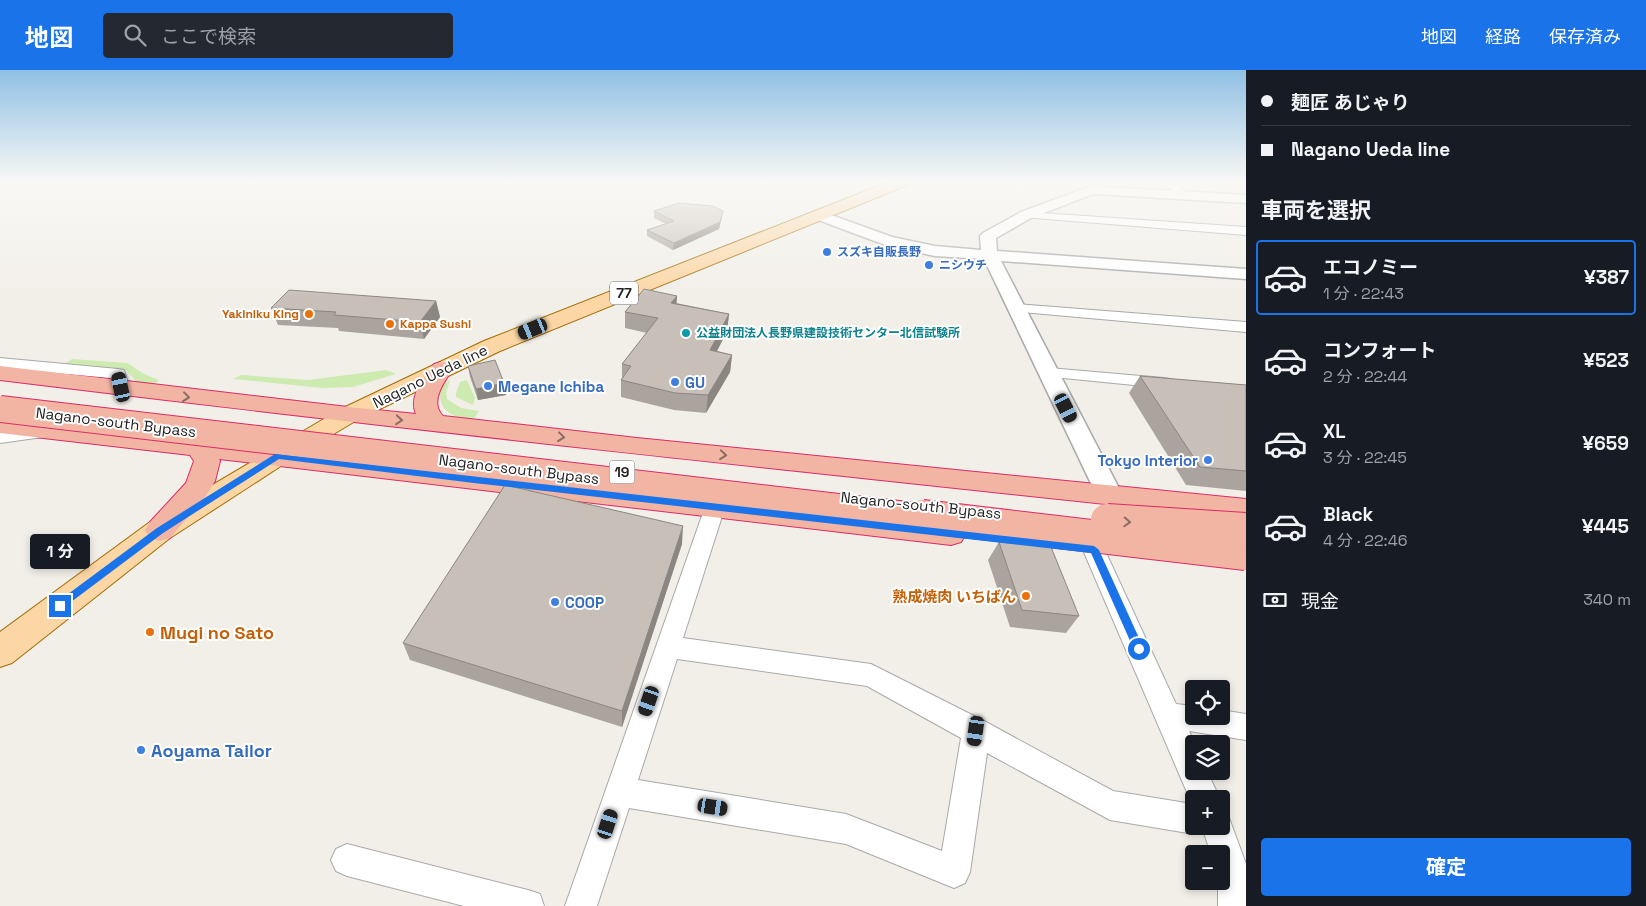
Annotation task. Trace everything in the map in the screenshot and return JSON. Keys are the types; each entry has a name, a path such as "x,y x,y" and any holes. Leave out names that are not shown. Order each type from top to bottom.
{"highway":[{"path":"437,424 430,418 424,402 429,387 442,369"},
{"name":"19","path":"0,373 348,415 1246,509"},
{"path":"87,435 125,431 145,421 159,404 158,395 154,392"},
{"name":"Nagano-south Bypass","path":"0,402 994,514 1246,529"},
{"name":"Nagano-south Bypass","path":"0,408 1246,554"},
{"name":"19","path":"0,425 1246,567"},
{"path":"160,530 199,486 207,461 198,447"}],"main road":[{"name":"Nagano Ueda line","path":"0,652 160,530 278,456 348,415 492,346 806,220"}],"street":[{"path":"831,220 888,241 935,250 1246,274"},
{"path":"1017,220 988,236 989,254 1109,494"},
{"path":"1095,220 1246,231"},
{"path":"1016,308 1246,327"},
{"path":"0,364 118,374 121,387"},
{"path":"1049,373 1177,384"},
{"path":"0,437 48,431"},
{"path":"581,906 715,507"},
{"path":"1094,550 1201,790"},
{"path":"668,647 871,676 976,731 1110,806 1185,818"},
{"path":"1168,715 1246,727"},
{"path":"618,792 846,829 954,872 976,731"},
{"path":"1220,835 1234,875 1234,906"},
{"path":"348,860 528,906"}],"green space":[{"path":"72,359 127,363 144,374 159,380 151,387 135,380 125,369 62,366"},
{"path":"386,370 396,374 353,387 322,388 233,379 241,375 308,380"},
{"path":"450,380 446,393 447,399 461,408 479,411 473,421 456,417 443,407 440,396 441,388"},
{"path":"467,380 475,398 473,405 456,397 460,382"}],"building":[{"path":"672,220 721,220 720,222 674,243 647,230 674,221"},
{"path":"644,289 677,296 671,303 729,314 710,350 732,355 708,395 675,393 621,380 631,366 622,364 658,318 625,312"},
{"path":"289,290 436,301 420,322 334,315 336,312 271,308"},
{"path":"495,360 504,383 476,389 468,366"},
{"name":"Tokyo Interior","path":"1140,376 1246,385 1246,471 1200,467"},
{"name":"COOP","path":"505,485 683,526 622,711 403,643"},
{"path":"999,542 1051,547 1079,616 1022,610"}],"place":[{"name":"スズキ自販長野","path":"827,252"},
{"name":"ニシウチ","path":"929,265"},
{"name":"Yakiniku King","path":"309,314"},
{"name":"Kappa Sushi","path":"390,324"},
{"name":"公益財団法人長野県建設技術センター北信試験所","path":"686,333"},
{"name":"GU","path":"675,382"},
{"name":"Megane Ichiba","path":"488,386"},
{"name":"Tokyo Interior","path":"1208,460"},
{"name":"熟成焼肉 いちばん","path":"1026,596"},
{"name":"COOP","path":"555,602"},
{"name":"Mugi no Sato","path":"150,632"},
{"name":"Aoyama Tailor","path":"141,750"}],"route":[{"path":"60,606 160,530 278,456 474,481 1094,550 1103,566 1139,649"}]}
